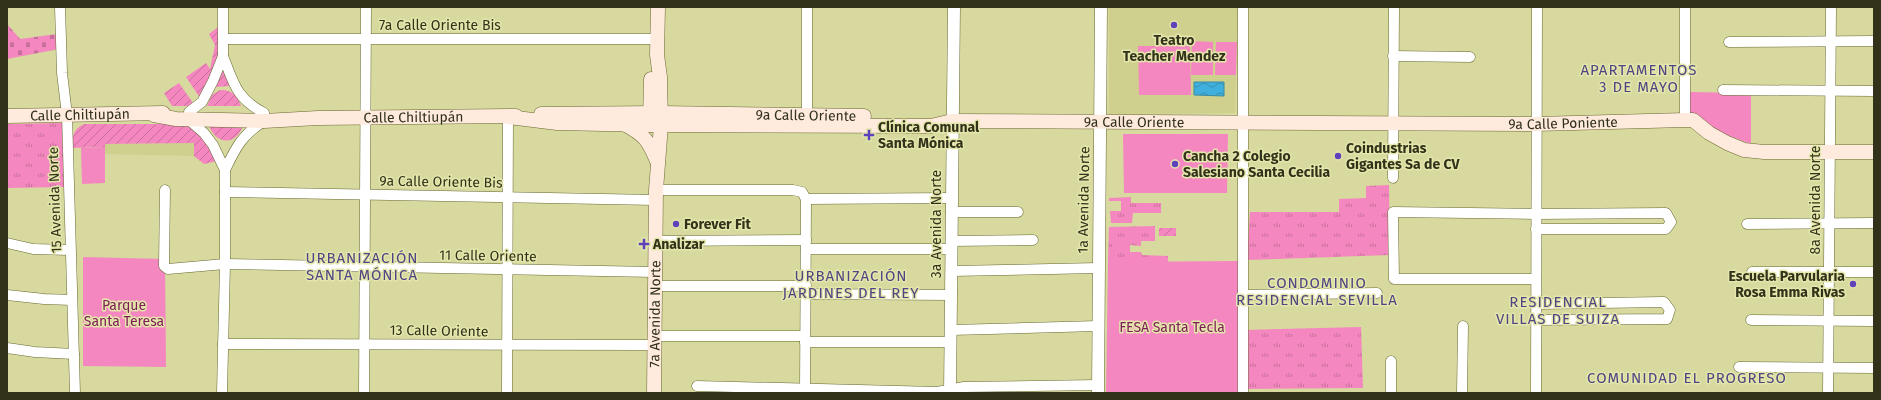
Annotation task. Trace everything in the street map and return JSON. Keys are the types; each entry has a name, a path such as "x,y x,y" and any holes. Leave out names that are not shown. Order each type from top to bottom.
{"main road":[{"name":"7a Avenida Norte","path":"652,390 655,341 656,195 658,164 655,119 660,77 657,55 658,7"},
{"name":"Calle Chiltiupán","path":"7,116 154,115 176,120 189,116 318,118 508,117 555,113 655,119"},
{"name":"Calle Chiltiupán","path":"508,117 557,123 624,124 655,119"},
{"name":"9a Calle Oriente","path":"655,119 676,124 931,117 952,121 1243,122"},
{"name":"9a Calle Oriente","path":"655,119 807,120"},
{"name":"9a Calle Poniente","path":"1243,122 1536,124 1694,120 1708,133 1744,150 1764,152 1874,152"},
{"path":"624,124 638,131 646,138 658,164"},
{"path":"658,164 664,137 676,124"}],"street":[{"name":"15 Avenida Norte","path":"60,7 62,72 67,115 75,393"},
{"path":"223,7 223,56 235,88 249,105 264,117 242,139 225,170"},
{"path":"364,393 366,7"},
{"path":"807,120 808,7"},
{"name":"3a Avenida Norte","path":"950,391 954,7"},
{"name":"1a Avenida Norte","path":"1098,389 1101,7"},
{"path":"1243,7 1243,393"},
{"path":"1393,178 1392,124 1394,7"},
{"path":"1536,393 1537,7"},
{"path":"1685,7 1685,120"},
{"name":"8a Avenida Norte","path":"1828,393 1831,7"},
{"name":"7a Calle Oriente Bis","path":"223,40 657,39"},
{"path":"1729,42 1831,40 1874,41"},
{"path":"222,393 225,264 225,170 213,144 189,116 202,102 213,81 223,56"},
{"path":"1393,56 1470,57"},
{"path":"1723,90 1874,91"},
{"path":"507,393 508,117"},
{"name":"11 Calle Oriente","path":"165,190 164,266 168,269 225,264 508,270 806,290 951,295"},
{"name":"9a Calle Oriente Bis","path":"225,192 508,197 656,195 793,190 802,192 806,199"},
{"path":"805,391 806,199 952,198"},
{"path":"951,212 1018,212"},
{"path":"1536,229 1666,229 1671,222 1666,213 1536,214 1394,212 1394,279 1536,279"},
{"path":"1747,224 1874,223"},
{"path":"656,241 806,245 951,245 1032,240"},
{"path":"7,243 33,249 70,250"},
{"path":"951,271 1098,268"},
{"path":"1752,272 1874,272"},
{"path":"1242,295 1377,292"},
{"path":"7,295 72,300"},
{"path":"1536,304 1664,302 1670,310 1667,319 1536,320"},
{"path":"1751,320 1874,320"},
{"name":"13 Calle Oriente","path":"223,344 508,346 655,341 950,336 1098,326"},
{"path":"1462,393 1463,326"},
{"path":"7,348 35,352 74,354"},
{"path":"1391,361 1391,393"},
{"path":"1739,367 1874,368"},
{"path":"698,386 805,391 937,392 950,391 964,387 1098,389"}],"shaded area":[{"path":"1109,7 1238,7 1235,113 1109,114"},
{"path":"194,143 194,156 105,154 105,144"}],"green space":[{"path":"7,24 20,39 57,34 59,49 7,59"},
{"path":"222,24 221,56 200,98 186,77 206,63 210,69 215,45 209,34"},
{"path":"1192,41 1213,42 1213,75 1191,75"},
{"path":"1216,42 1237,42 1236,75 1215,75"},
{"path":"1138,46 1190,46 1191,95 1139,95"},
{"path":"223,63 230,86 215,87"},
{"path":"179,83 193,103 188,106 172,106 164,93"},
{"path":"220,90 228,91 234,94 241,106 207,106 212,95"},
{"path":"1689,92 1751,93 1751,144 1724,134 1690,115"},
{"path":"62,123 65,187 7,188 7,124"},
{"path":"84,124 188,124 200,133 217,161 204,164 194,156 194,143 105,144 105,147 72,148 72,140 75,131"},
{"path":"209,125 243,125 236,137 231,140 226,140 216,136 212,132"},
{"name":"Cancha 2 Colegio Salesiano Santa Cecilia","path":"1123,134 1228,134 1227,193 1124,193"},
{"path":"105,147 105,183 82,184 81,148"},
{"path":"1389,185 1390,255 1247,260 1250,212 1339,212 1339,199 1366,198 1366,186"},
{"path":"1131,197 1131,203 1161,203 1161,213 1133,213 1132,223 1111,223 1110,211 1121,211 1121,201 1109,201 1109,198"},
{"path":"1155,226 1155,241 1141,241 1141,246 1130,245 1130,252 1141,252 1142,255 1168,256 1168,262 1108,262 1109,227"},
{"path":"1159,228 1176,228 1176,236 1159,236"},
{"name":"Parque Santa Teresa","path":"83,257 165,259 166,367 83,366"},
{"name":"FESA Santa Tecla","path":"1238,261 1238,393 1106,393 1108,262"},
{"path":"1361,327 1363,388 1247,389 1246,330"}],"water":[{"path":"1194,82 1224,82 1224,96 1194,95"}],"place":[{"name":"Teatro Teacher Mendez","path":"1174,25"},
{"name":"Clínica Comunal Santa Mónica","path":"869,135"},
{"name":"Coindustrias Gigantes Sa de CV","path":"1338,156"},
{"name":"Cancha 2 Colegio Salesiano Santa Cecilia","path":"1175,164"},
{"name":"Forever Fit","path":"676,224"},
{"name":"Analizar","path":"644,244"},
{"name":"Escuela Parvularia Rosa Emma Rivas","path":"1853,284"}],"district":[{"name":"APARTAMENTOS 3 DE MAYO","path":"1639,78"},
{"name":"URBANIZACIÓN SANTA MÓNICA","path":"362,266"},
{"name":"URBANIZACIÓN JARDINES DEL REY","path":"851,284"},
{"name":"CONDOMINIO RESIDENCIAL SEVILLA","path":"1317,292"},
{"name":"RESIDENCIAL VILLAS DE SUIZA","path":"1558,310"},
{"name":"COMUNIDAD EL PROGRESO","path":"1687,378"}]}
